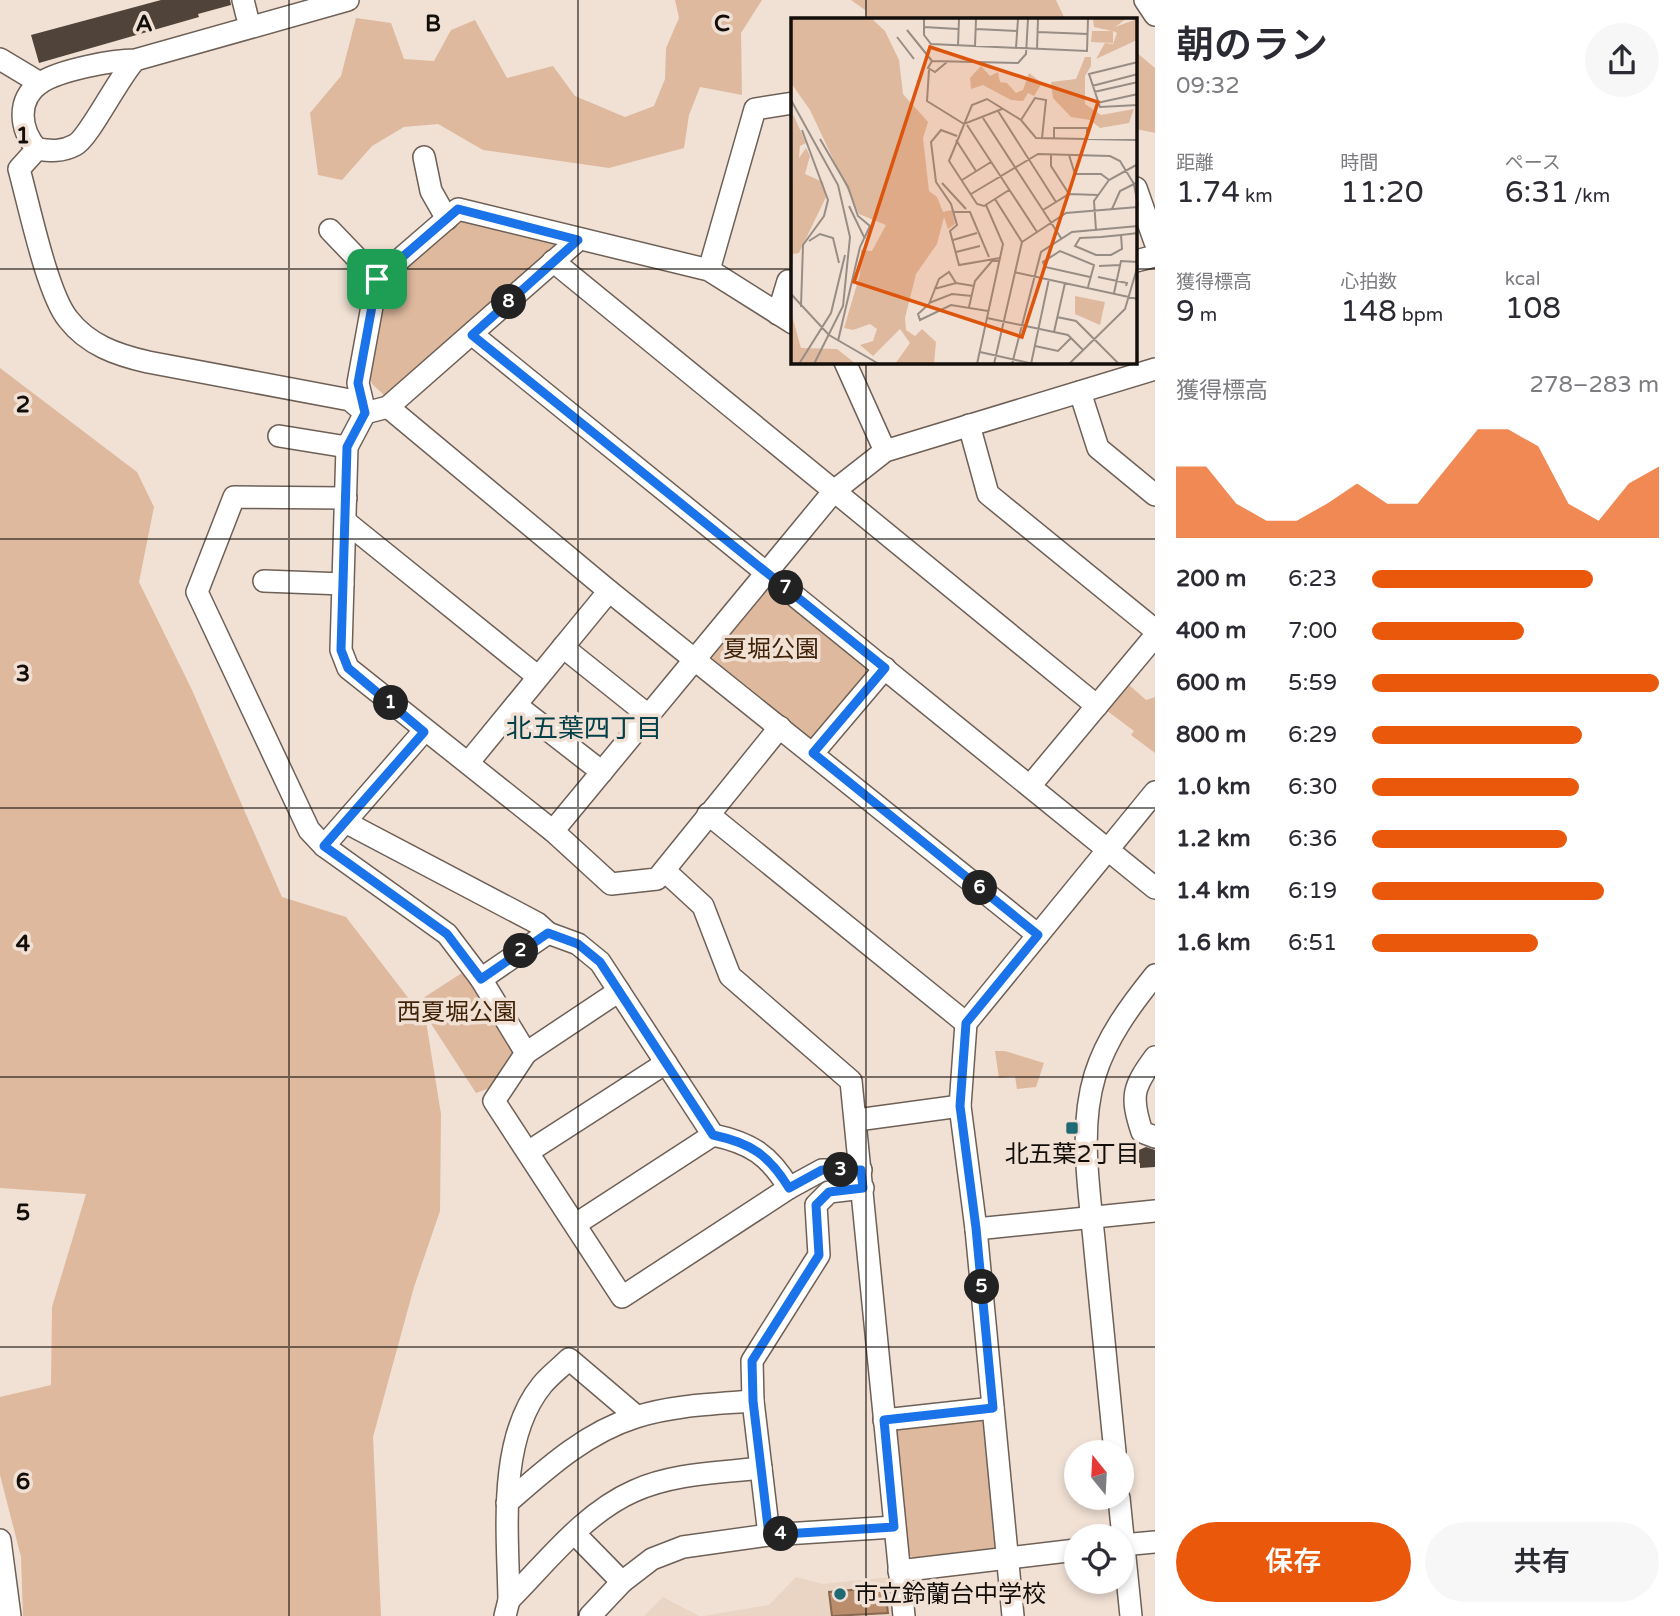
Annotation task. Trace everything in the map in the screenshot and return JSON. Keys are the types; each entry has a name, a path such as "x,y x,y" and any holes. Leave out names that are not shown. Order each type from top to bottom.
{"street":[{"path":"135,60 122,74 77,144 56,152 37,149 27,137 21,119 27,99 40,83 110,60 135,60 348,0"},
{"path":"0,58 40,83"},
{"path":"709,270 755,109 791,103"},
{"path":"37,149 19,169 54,294 67,319 89,340 116,355 137,360 350,400 365,413"},
{"path":"424,157 431,191 447,219"},
{"path":"1138,194 1155,242"},
{"path":"780,727 657,879 611,884 553,831 468,763 424,732 348,668 341,650 347,447 365,413 358,383 377,279 458,209 709,270 785,319 788,281"},
{"path":"330,230 377,279"},
{"path":"365,413 388,407 578,240"},
{"path":"1138,260 1155,256"},
{"path":"553,261 1097,706"},
{"path":"472,335 1155,888"},
{"path":"846,364 886,451"},
{"path":"553,831 834,491 886,451 1155,369"},
{"path":"1080,392 1098,448 1155,495"},
{"path":"388,407 609,591 1038,935"},
{"path":"969,425 988,494 1155,630"},
{"path":"279,436 347,447"},
{"path":"346,498 234,497 197,592 309,830 324,846 447,934 481,979 526,1053"},
{"path":"346,522 537,676"},
{"path":"264,581 343,584"},
{"path":"468,763 609,591"},
{"path":"1030,786 1155,636"},
{"path":"563,647 648,715"},
{"path":"813,753 885,668"},
{"path":"516,705 601,772"},
{"path":"324,846 347,823 424,732"},
{"path":"1013,1616 976,1228 960,1106 966,1023 1155,792"},
{"path":"708,814 966,1023"},
{"path":"347,823 537,923 548,933 578,944 600,962 713,1135"},
{"path":"665,870 703,905 730,976 851,1081 857,1120 904,1616"},
{"path":"481,979 548,933"},
{"path":"1114,1440 1092,1219 1087,1115 1095,1075 1124,1015 1155,975"},
{"path":"619,991 526,1053 494,1101 622,1297 789,1188 822,1170 862,1179"},
{"path":"1155,1057 1136,1083 1133,1108 1142,1132 1155,1137"},
{"path":"528,1152 666,1063"},
{"path":"857,1120 960,1106"},
{"path":"576,1224 713,1135 732,1139 772,1160 789,1188"},
{"path":"769,1535 753,1401 752,1361 819,1255 816,1205 829,1192 862,1179"},
{"path":"976,1228 1155,1211"},
{"path":"507,1608 509,1467 522,1423 541,1386 569,1359 636,1416"},
{"path":"507,1503 545,1469 589,1437 636,1416 690,1406 753,1401"},
{"path":"884,1420 993,1408"},
{"path":"507,1608 599,1510 635,1490 673,1478 761,1468"},
{"path":"590,1616 622,1583 652,1559 682,1547 769,1535 894,1527"},
{"path":"575,1534 622,1583"},
{"path":"0,1540 10,1616"},
{"path":"1134,1544 1155,1542"},
{"path":"899,1571 1064,1552"},
{"path":"1129,1594 1131,1616"}],"shaded area":[{"name":"市立鈴蘭台中学校","path":"796,1577 823,1584 891,1577 904,1616 704,1616 769,1605"},
{"path":"885,1587 888,1613 832,1616 829,1592"},
{"path":"663,1597 699,1616 644,1616"}],"green space":[{"path":"675,0 762,0 741,33 742,95 700,87 689,115 684,148 609,168 483,150 438,124 404,127 372,146 342,180 318,175 310,113 341,76 356,18 391,23 404,59 434,61 451,30 475,20 507,78 553,66 575,96 625,117 654,106 665,79 666,48 679,18"},
{"path":"851,0 1056,0 1065,18 866,18 865,10"},
{"path":"1138,54 1155,68 1155,133 1138,129"},
{"path":"463,213 555,238 558,252 397,395 384,395 372,384 368,375 382,284"},
{"path":"0,368 137,472 154,507 139,582 192,690 282,897 346,917 426,1021 441,1114 440,1211 414,1287 373,1437 381,1616 23,1616 21,1557 0,1475 0,1397 51,1385 52,1307 86,1194 0,1188"},
{"name":"夏堀公園","path":"771,588 865,668 868,679 810,741 713,662 711,651 758,589"},
{"path":"1128,684 1146,700 1155,697 1155,753 1131,735 1134,731 1106,710"},
{"name":"西夏堀公園","path":"465,971 513,1050 514,1062 493,1087 476,1093 417,1002"},
{"path":"995,1051 1005,1051 1044,1063 1036,1087 1017,1089 1015,1076 999,1078"},
{"path":"977,1415 986,1423 997,1544 989,1553 916,1560 907,1553 894,1431 901,1424"}],"building":[{"path":"161,0 230,0 231,5 198,14 199,17 39,63 31,35"},
{"path":"1146,1147 1155,1150 1155,1167 1140,1168 1140,1163 1135,1163 1134,1152"}],"place":[{"name":"北五葉2丁目","path":"1072,1128"},
{"name":"市立鈴蘭台中学校","path":"840,1594"}],"district":[{"name":"北五葉四丁目","path":"584,728"}],"route":[{"path":"458,209 578,240 472,335 885,668 813,753 1038,935 966,1023 960,1106 976,1228 993,1408 884,1420 894,1527 769,1535 753,1401 752,1361 819,1255 816,1205 829,1192 863,1188 861,1170 822,1170 789,1188 772,1160 732,1139 713,1135 600,962 578,944 548,933 481,979 447,934 324,846 347,823 424,732 348,668 341,650 347,447 365,413 358,383 377,279 458,209"}]}
